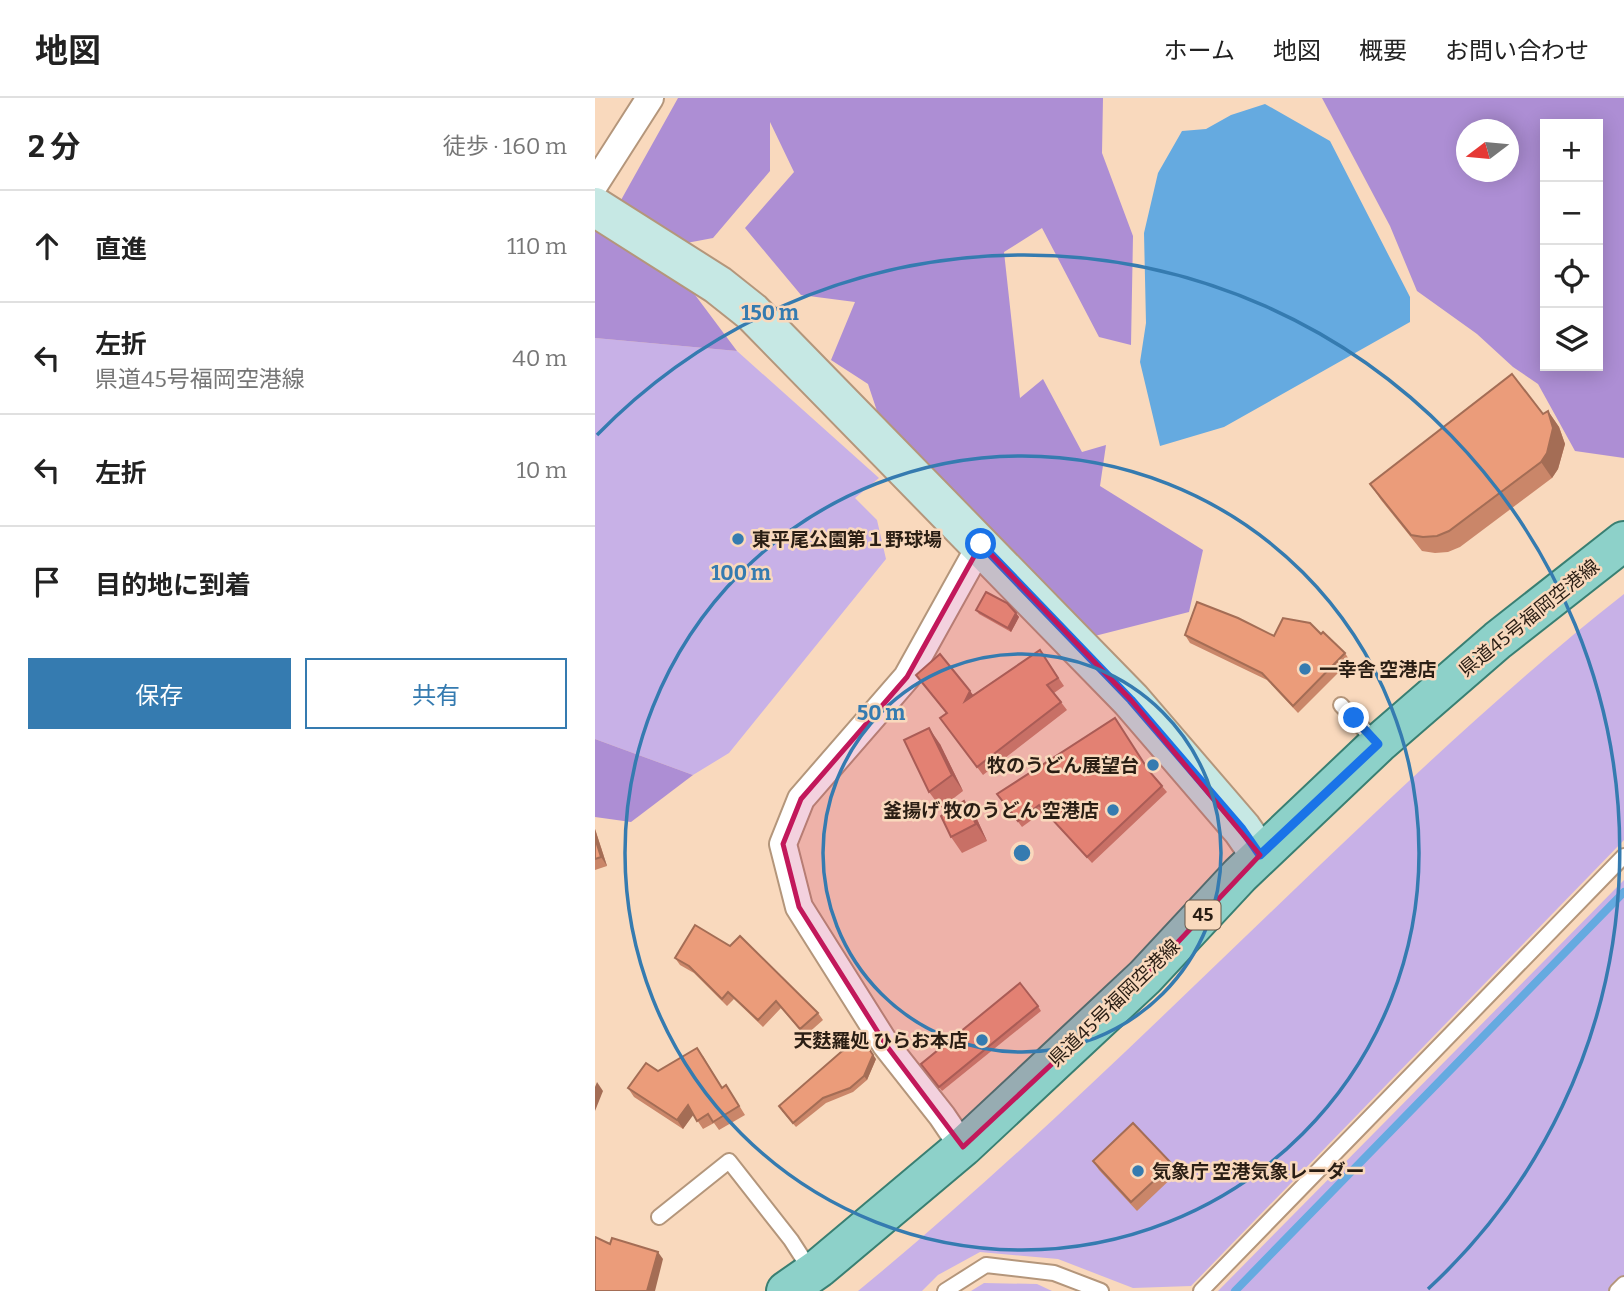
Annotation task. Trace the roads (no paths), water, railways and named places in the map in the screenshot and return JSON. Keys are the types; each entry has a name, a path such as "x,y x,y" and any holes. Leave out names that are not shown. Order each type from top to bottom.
{"main road":[{"name":"県道45号福岡空港線","path":"799,1282 963,1147 1145,973 1260,855 1378,744 1498,640 1624,541"}],"street":[{"path":"595,184 650,98"},
{"path":"595,207 718,285 752,312 1131,700 1209,802 1242,829 1260,855"},
{"path":"963,1147 854,980 799,907 783,844 801,799 907,677 981,544"}],"lane":[{"path":"1341,705 1378,744"},
{"path":"1201,1291 1624,856"},
{"path":"659,1217 729,1161 791,1240 799,1282"},
{"path":"945,1291 986,1265 1053,1273 1101,1291"},
{"path":"1617,1291 1624,1284"}],"water":[{"path":"1265,104 1330,141 1410,297 1410,322 1224,427 1160,446 1140,362 1146,323 1144,233 1158,173 1182,131 1206,129 1231,115"}],"waterway":[{"path":"1235,1291 1624,892"}],"place":[{"name":"東平尾公園第１野球場","path":"738,539"},
{"name":"一幸舎 空港店","path":"1305,669"},
{"name":"牧のうどん展望台","path":"1153,765"},
{"name":"釜揚げ 牧のうどん 空港店","path":"1113,810"},
{"name":"天麩羅処 ひらお本店","path":"982,1040"},
{"name":"気象庁 空港気象レーダー","path":"1138,1171"}]}
